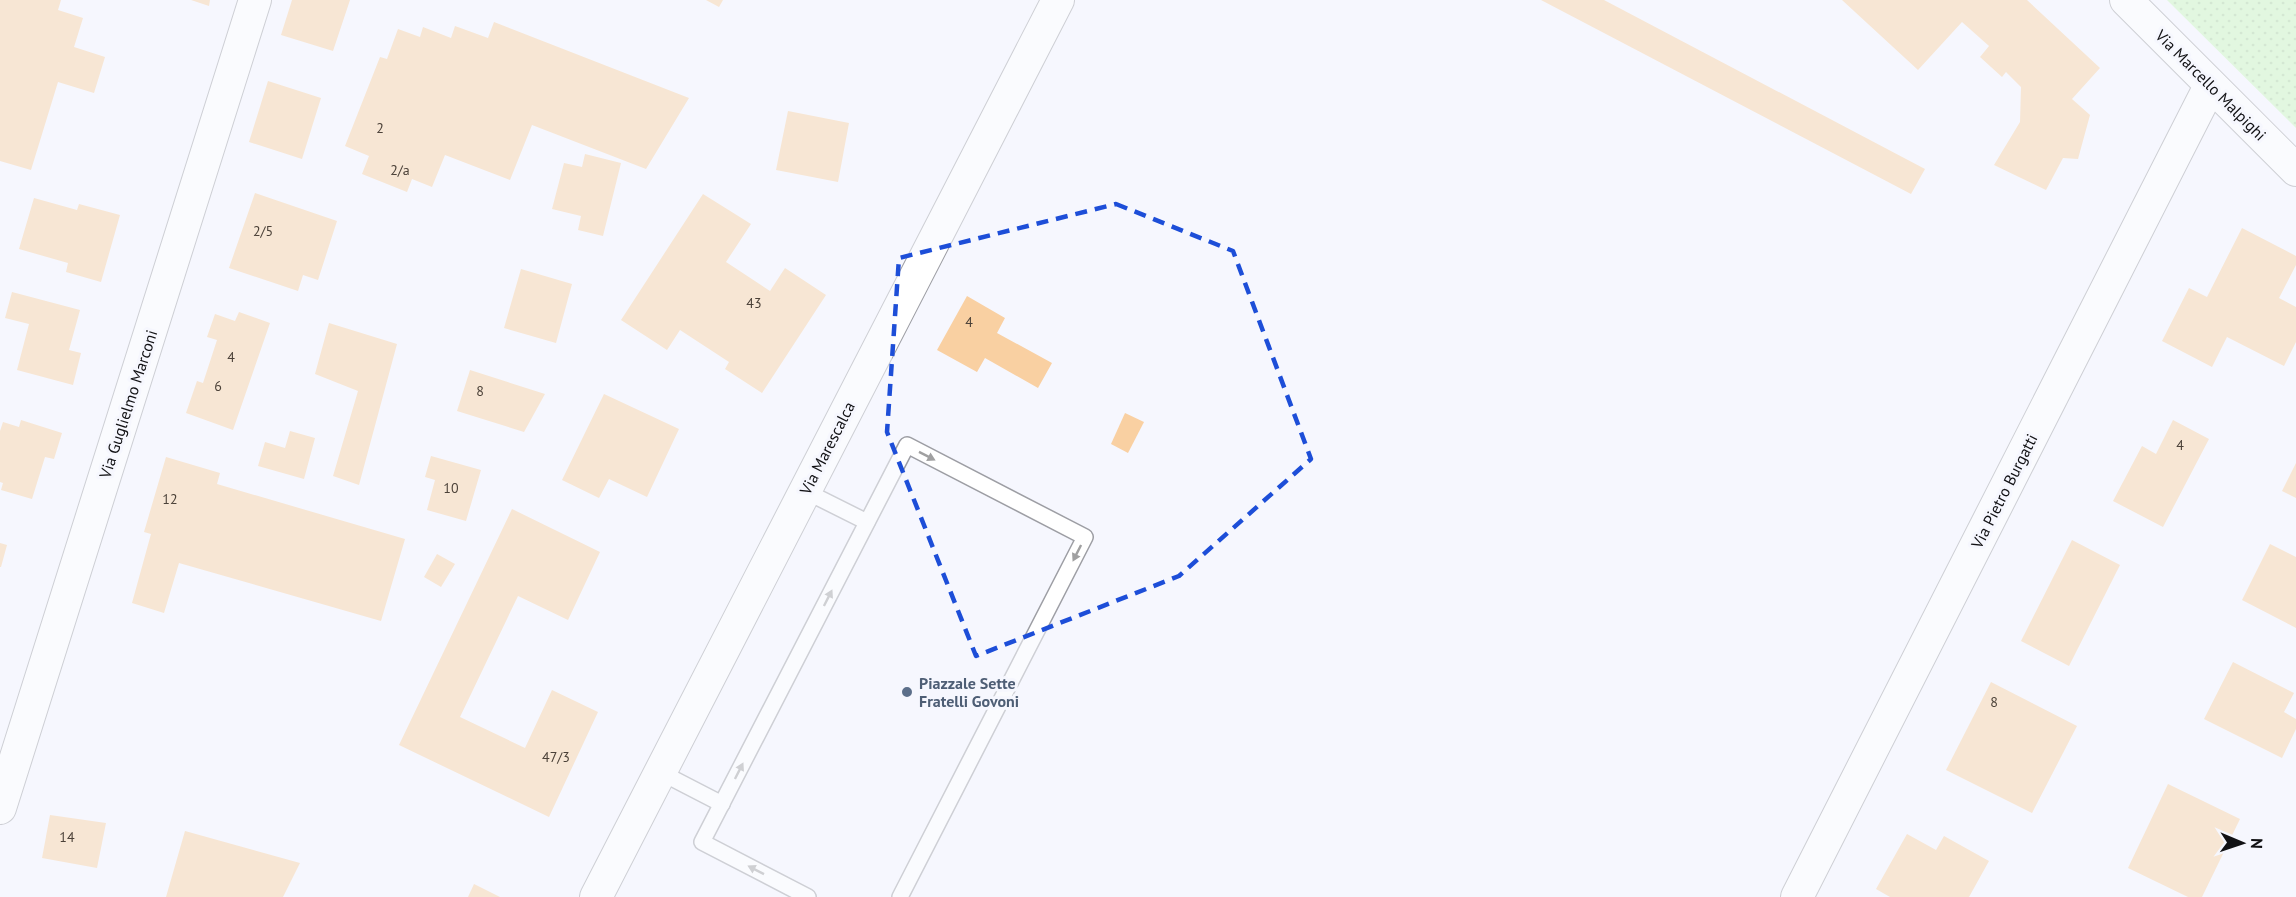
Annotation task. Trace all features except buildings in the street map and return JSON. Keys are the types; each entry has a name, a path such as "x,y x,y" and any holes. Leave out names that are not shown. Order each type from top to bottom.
{"street":[{"name":"Via Guglielmo Marconi","path":"0,808 255,0"},
{"name":"Via Marescalca","path":"596,897 1058,0"},
{"name":"Via Marcello Malpighi","path":"2126,0 2296,171"},
{"name":"Via Pietro Burgatti","path":"1797,897 2211,86"}],"lane":[{"path":"808,897 702,842 907,445 1085,537 900,897"},
{"path":"805,491 867,522"},
{"path":"660,772 722,804"}],"highlighted area":[{"path":"1116,204 1233,251 1311,459 1179,576 976,656 887,432 899,258"}],"green space":[{"path":"2167,0 2296,0 2296,128"}],"place":[{"name":"Piazzale Sette Fratelli Govoni","path":"907,692"}]}
